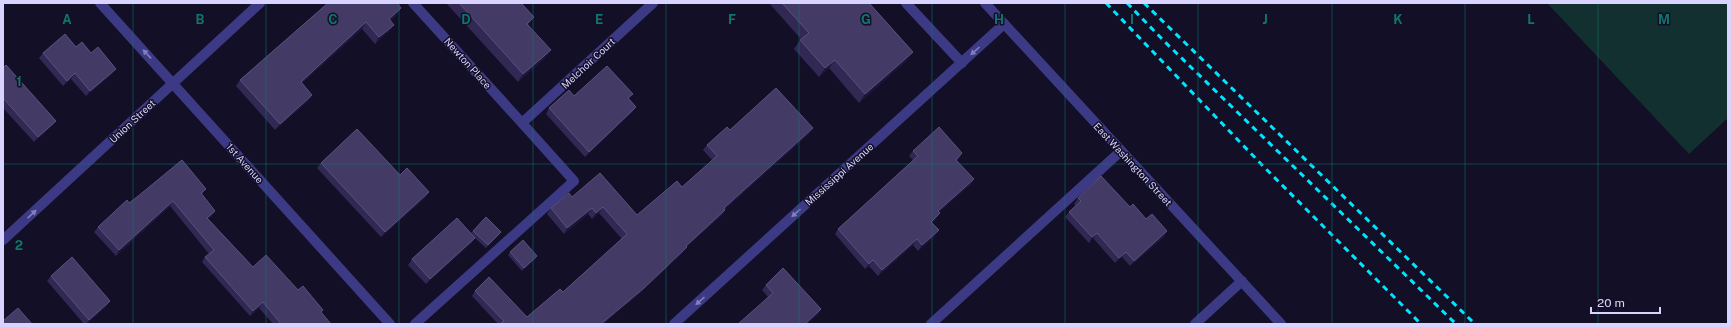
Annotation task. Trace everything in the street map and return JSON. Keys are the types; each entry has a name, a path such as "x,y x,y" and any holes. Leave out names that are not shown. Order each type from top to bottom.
{"street":[{"name":"1st Avenue","path":"100,3 390,324"},
{"name":"Union Street","path":"3,240 260,3"},
{"name":"Newton Place","path":"413,3 574,181 415,324"},
{"name":"Melchoir Court","path":"522,123 653,3"},
{"path":"906,3 962,63"},
{"name":"East Washington Street","path":"985,3 1281,324"},
{"name":"Mississippi Avenue","path":"674,324 1004,24"},
{"path":"931,324 1121,151"},
{"path":"1195,324 1242,281"}],"green space":[{"path":"1547,3 1728,3 1728,118 1689,154"}],"building":[{"path":"328,3 397,3 401,8 389,19 394,25 379,37 366,22 301,82 312,95 280,124 240,80"},
{"path":"459,3 521,3 534,17 527,24 551,50 523,74"},
{"path":"782,3 869,3 913,52 865,94 835,60 825,68 800,40 809,33"},
{"path":"65,34 76,47 82,42 91,53 98,47 116,69 90,91 75,73 67,81 43,53"},
{"path":"6,65 56,121 38,137 3,98 3,68"},
{"path":"607,66 633,94 628,98 636,107 589,152 549,108 569,90 574,96"},
{"path":"776,88 813,128 724,208 725,210 644,288 601,324 500,324 504,321 475,291 489,277 527,317 560,289 563,292 627,234 603,207 596,213 592,208 567,228 551,208 569,193 572,197 600,173 637,215 677,181 682,187 717,156 707,145 727,127 730,130"},
{"path":"939,127 962,153 956,160 974,179 938,211 940,213 931,222 939,230 922,245 917,239 882,270 873,260 869,264 838,229 918,156 913,151"},
{"path":"357,129 400,175 407,168 429,192 385,232 321,163"},
{"path":"182,160 206,189 201,193 215,211 207,218 253,267 266,255 298,290 303,286 323,310 321,312 331,324 281,324 263,302 253,311 205,257 214,250 173,201 119,250 98,227 127,200 129,203"},
{"path":"1101,176 1130,207 1133,204 1146,219 1152,214 1167,231 1134,261 1126,252 1119,258 1097,233 1092,237 1069,212 1081,201 1078,198"},
{"path":"486,217 501,232 488,245 473,231"},
{"path":"457,218 475,238 430,279 412,259"},
{"path":"523,240 537,256 524,268 510,252"},
{"path":"72,257 110,301 89,320 51,276"},
{"path":"783,268 821,309 805,324 738,324 773,293 766,285"},
{"path":"18,308 32,324 3,324 3,321"}],"railway":[{"path":"1106,3 1264,167 1421,324"},
{"path":"1127,3 1165,42 1456,324"},
{"path":"1144,3 1475,324"}]}
